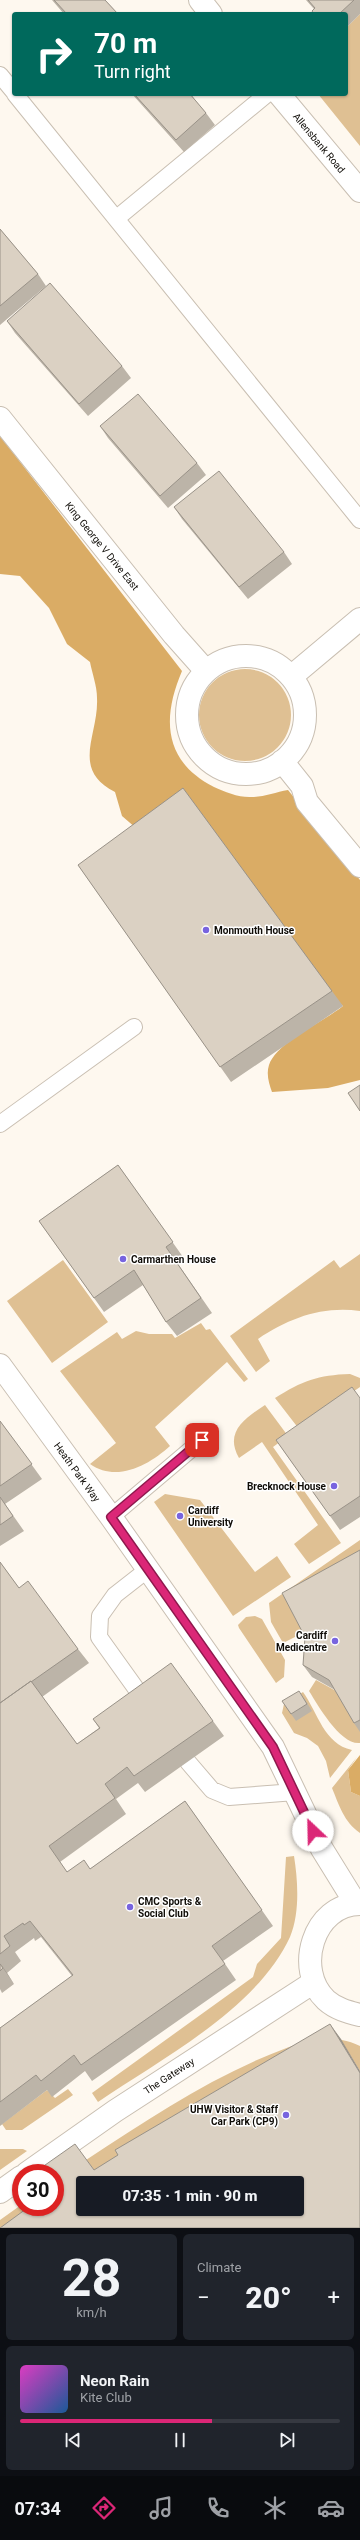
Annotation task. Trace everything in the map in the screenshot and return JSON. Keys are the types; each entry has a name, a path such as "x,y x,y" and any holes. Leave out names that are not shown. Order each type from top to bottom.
{"street":[{"path":"200,0 209,12"},
{"name":"Allensbank Road","path":"281,96 360,191"},
{"name":"King George V Drive East","path":"0,418 174,635 206,672"},
{"path":"292,676 360,619"},
{"path":"242,656 262,658 280,667 292,676 301,693 305,708 305,722 301,737 294,750 269,770 251,775 232,773 215,766 201,754 192,739 187,721 188,703 195,686 206,672 223,661 242,656"},
{"path":"282,761 302,786 307,802 360,866"},
{"name":"Heath Park Way","path":"0,1365 111,1517 273,1747 322,1849 358,1904"},
{"path":"358,1904 336,1912 317,1931 310,1948 310,1967 314,1982 326,2000 342,2011 360,2015"},
{"name":"The Gateway","path":"40,2164 115,2111 314,1982"},
{"path":"0,2192 12,2183"}],"lane":[{"path":"0,75 12,89"},
{"path":"17,96 360,520"},
{"path":"117,218 265,96"},
{"path":"0,1124 134,1027"},
{"path":"111,1517 202,1440"},
{"path":"147,1570 115,1595 100,1616 99,1637 147,1704"},
{"path":"188,1762 212,1790 229,1797 295,1792"}],"shaded area":[{"path":"360,14 360,146 320,96 348,96 348,26"},
{"path":"0,436 182,671 171,705 170,722 171,737 176,751 185,765 197,776 214,787 238,796 256,797 288,790 360,880 360,1080 328,1088 272,1092 268,1075 269,1065 281,1048 343,1006 122,816 115,792 101,783 93,773 90,762 90,750 97,712 97,693 90,662 67,644 49,608 20,576 0,574"},
{"path":"245,669 254,670 271,677 283,689 290,706 290,724 283,741 271,753 254,760 245,761 236,760 219,753 207,741 200,724 199,715 200,706 207,689 219,677 236,670"},
{"path":"360,1254 360,1311 332,1310 306,1315 282,1325 258,1339 270,1361 256,1372 230,1336 334,1260 340,1268"},
{"path":"63,1260 108,1322 52,1363 7,1301"},
{"path":"201,1323 206,1330 210,1329 248,1379 244,1382 227,1362 155,1427 170,1446 143,1465 122,1472 111,1472 90,1464 116,1443 60,1371 117,1332 122,1339 136,1331 149,1334 172,1334 175,1338"},
{"path":"350,1374 360,1378 360,1387 299,1429 275,1398 302,1383 311,1380 329,1376"},
{"path":"265,1405 288,1436 273,1447 341,1543 309,1564 294,1544 318,1525 262,1442 239,1458 235,1449 235,1433 239,1427 250,1415"},
{"path":"165,1494 200,1500 255,1572 277,1556 291,1577 233,1616 154,1502"},
{"path":"360,1540 360,1566 305,1632 283,1643 271,1622 269,1603"},
{"path":"255,1616 262,1619 285,1660 284,1677 276,1683 238,1625 246,1617"},
{"path":"316,1680 338,1692 360,1731 360,1743 352,1742 345,1738 330,1723 309,1691"},
{"path":"303,1692 328,1735 342,1747 352,1750 330,1778 326,1761 318,1746 307,1738 294,1733 282,1713 284,1704"},
{"path":"360,1755 360,1796 351,1792 348,1770"},
{"path":"357,1757 348,1770 351,1792 360,1796 360,1833 354,1829 346,1818 332,1788"},
{"path":"294,1856 297,1886 297,1907 290,1937 275,1963 255,1987 231,2010 178,2050 98,2102 92,2093 253,1977 257,1964 281,1938 286,1857"},
{"path":"323,2036 346,2041 355,2044 360,2046 360,2071 341,2040 116,2176 99,2176 86,2160 171,2105 229,2073 291,2046"},
{"path":"68,2089 73,2095 22,2130 6,2130 2,2124 47,2090 55,2098"},
{"path":"0,2149 23,2149 27,2151 0,2170"},
{"path":"12,2211 12,2216 50,2216 0,2228 0,2220"}],"building":[{"path":"54,0 105,0 116,12 65,12"},
{"path":"308,0 354,0 341,12 313,12 315,8"},
{"path":"136,96 192,96 206,113 176,140"},
{"path":"0,229 38,274 0,306"},
{"path":"50,283 122,366 79,404 7,321"},
{"path":"138,394 197,463 160,496 100,426"},
{"path":"219,471 284,552 239,587 174,507"},
{"name":"Monmouth House","path":"183,788 332,991 220,1067 78,865"},
{"path":"360,1085 360,1111 348,1093"},
{"name":"Carmarthen House","path":"118,1165 173,1242 166,1247 201,1298 166,1322 134,1270 94,1298 39,1221"},
{"name":"Brecknock House","path":"352,1387 360,1398 360,1496 330,1516 276,1440"},
{"path":"0,1421 32,1464 0,1486"},
{"path":"0,1497 13,1516 0,1525"},
{"name":"Cardiff Medicentre","path":"360,1550 360,1720 354,1723 329,1680 303,1665 305,1637 282,1593"},
{"path":"0,1562 19,1588 28,1581 78,1649 0,1703"},
{"name":"CMC Sports & Social Club","path":"171,1663 213,1721 134,1776 127,1767 105,1784 115,1798 49,1846 67,1872 84,1860 90,1869 185,1801 262,1910 212,1946 225,1964 81,2065 74,2055 41,2081 36,2075 0,2102 0,2028 73,1975 30,1921 24,1925 23,1923 4,1936 10,1946 0,1954 0,1703 31,1681 77,1744 100,1728 93,1719"},
{"path":"299,1691 307,1704 291,1714 282,1701"},
{"path":"0,1964 3,1968 0,1971"},
{"name":"UHW Visitor & Staff Car Park (CP9)","path":"330,2024 360,2073 360,2228 0,2228 16,2216 64,2216 64,2164 47,2164 75,2144 94,2170 118,2155 115,2150"}],"place":[{"name":"Monmouth House","path":"206,930"},
{"name":"Carmarthen House","path":"123,1259"},
{"name":"Brecknock House","path":"334,1486"},
{"name":"Cardiff University","path":"180,1516"},
{"name":"Cardiff Medicentre","path":"335,1641"},
{"name":"CMC Sports & Social Club","path":"130,1907"},
{"name":"UHW Visitor & Staff Car Park (CP9)","path":"286,2115"}],"route":[{"path":"202,1440 111,1517 273,1747 313,1831"}]}
